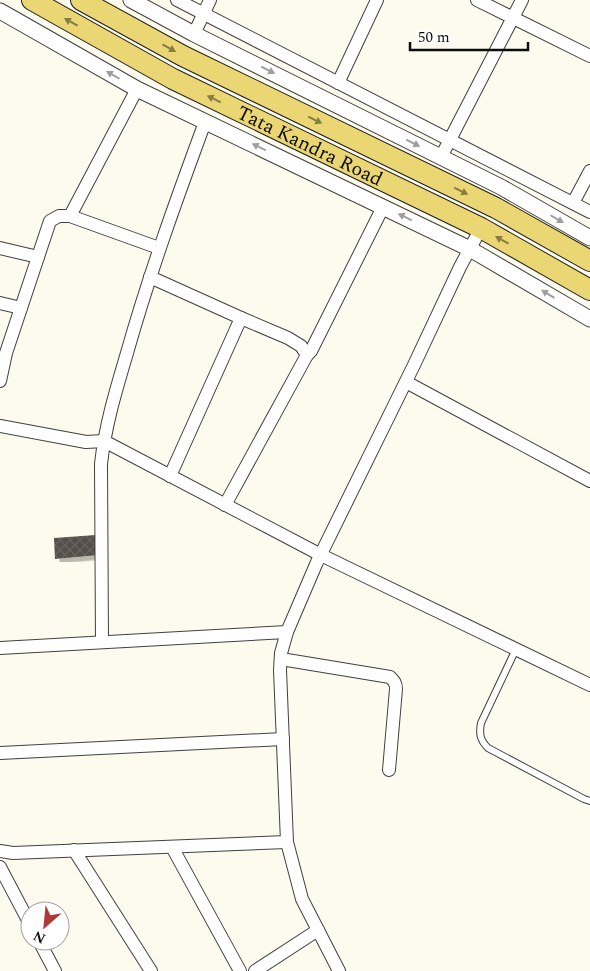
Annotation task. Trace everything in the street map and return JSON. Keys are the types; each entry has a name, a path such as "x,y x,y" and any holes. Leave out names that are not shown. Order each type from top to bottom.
{"main road":[{"name":"Tata Kandra Road","path":"32,0 173,79 481,228 590,290"},
{"name":"Tata Kandra Road","path":"81,0 183,56 496,208 590,261"}],"street":[{"path":"131,0 194,34 501,187 590,238"},
{"path":"177,0 590,212"},
{"path":"194,34 210,0"},
{"path":"338,82 377,0"},
{"path":"477,0 590,56"},
{"path":"441,157 522,0"},
{"path":"0,11 137,89 470,248 590,319"},
{"path":"70,216 137,89"},
{"path":"102,642 101,464 104,441 150,277 205,122"},
{"path":"573,203 590,171"},
{"path":"225,505 307,355 311,351 383,207"},
{"path":"0,381 3,352 21,308 50,221 59,216 70,216 160,248"},
{"path":"339,971 302,899 287,842 280,670 282,653 287,632 321,555 460,267 481,228"},
{"path":"0,248 38,257"},
{"path":"150,277 288,338 301,346 307,355"},
{"path":"0,303 21,308"},
{"path":"170,476 241,318"},
{"path":"406,382 590,481"},
{"path":"0,426 86,442 104,441 321,555 590,684"},
{"path":"0,648 287,632"},
{"path":"281,659 390,677 394,680 396,689 389,770"},
{"path":"0,753 283,739"},
{"path":"0,851 13,853 287,842"},
{"path":"172,847 240,971"},
{"path":"74,850 151,971"},
{"path":"0,867 20,905"},
{"path":"255,971 318,930"},
{"path":"44,951 55,971"}],"lane":[{"path":"516,649 481,723 480,736 483,743 488,748 590,801"}],"building":[{"path":"96,535 98,555 55,559 54,538"}]}
